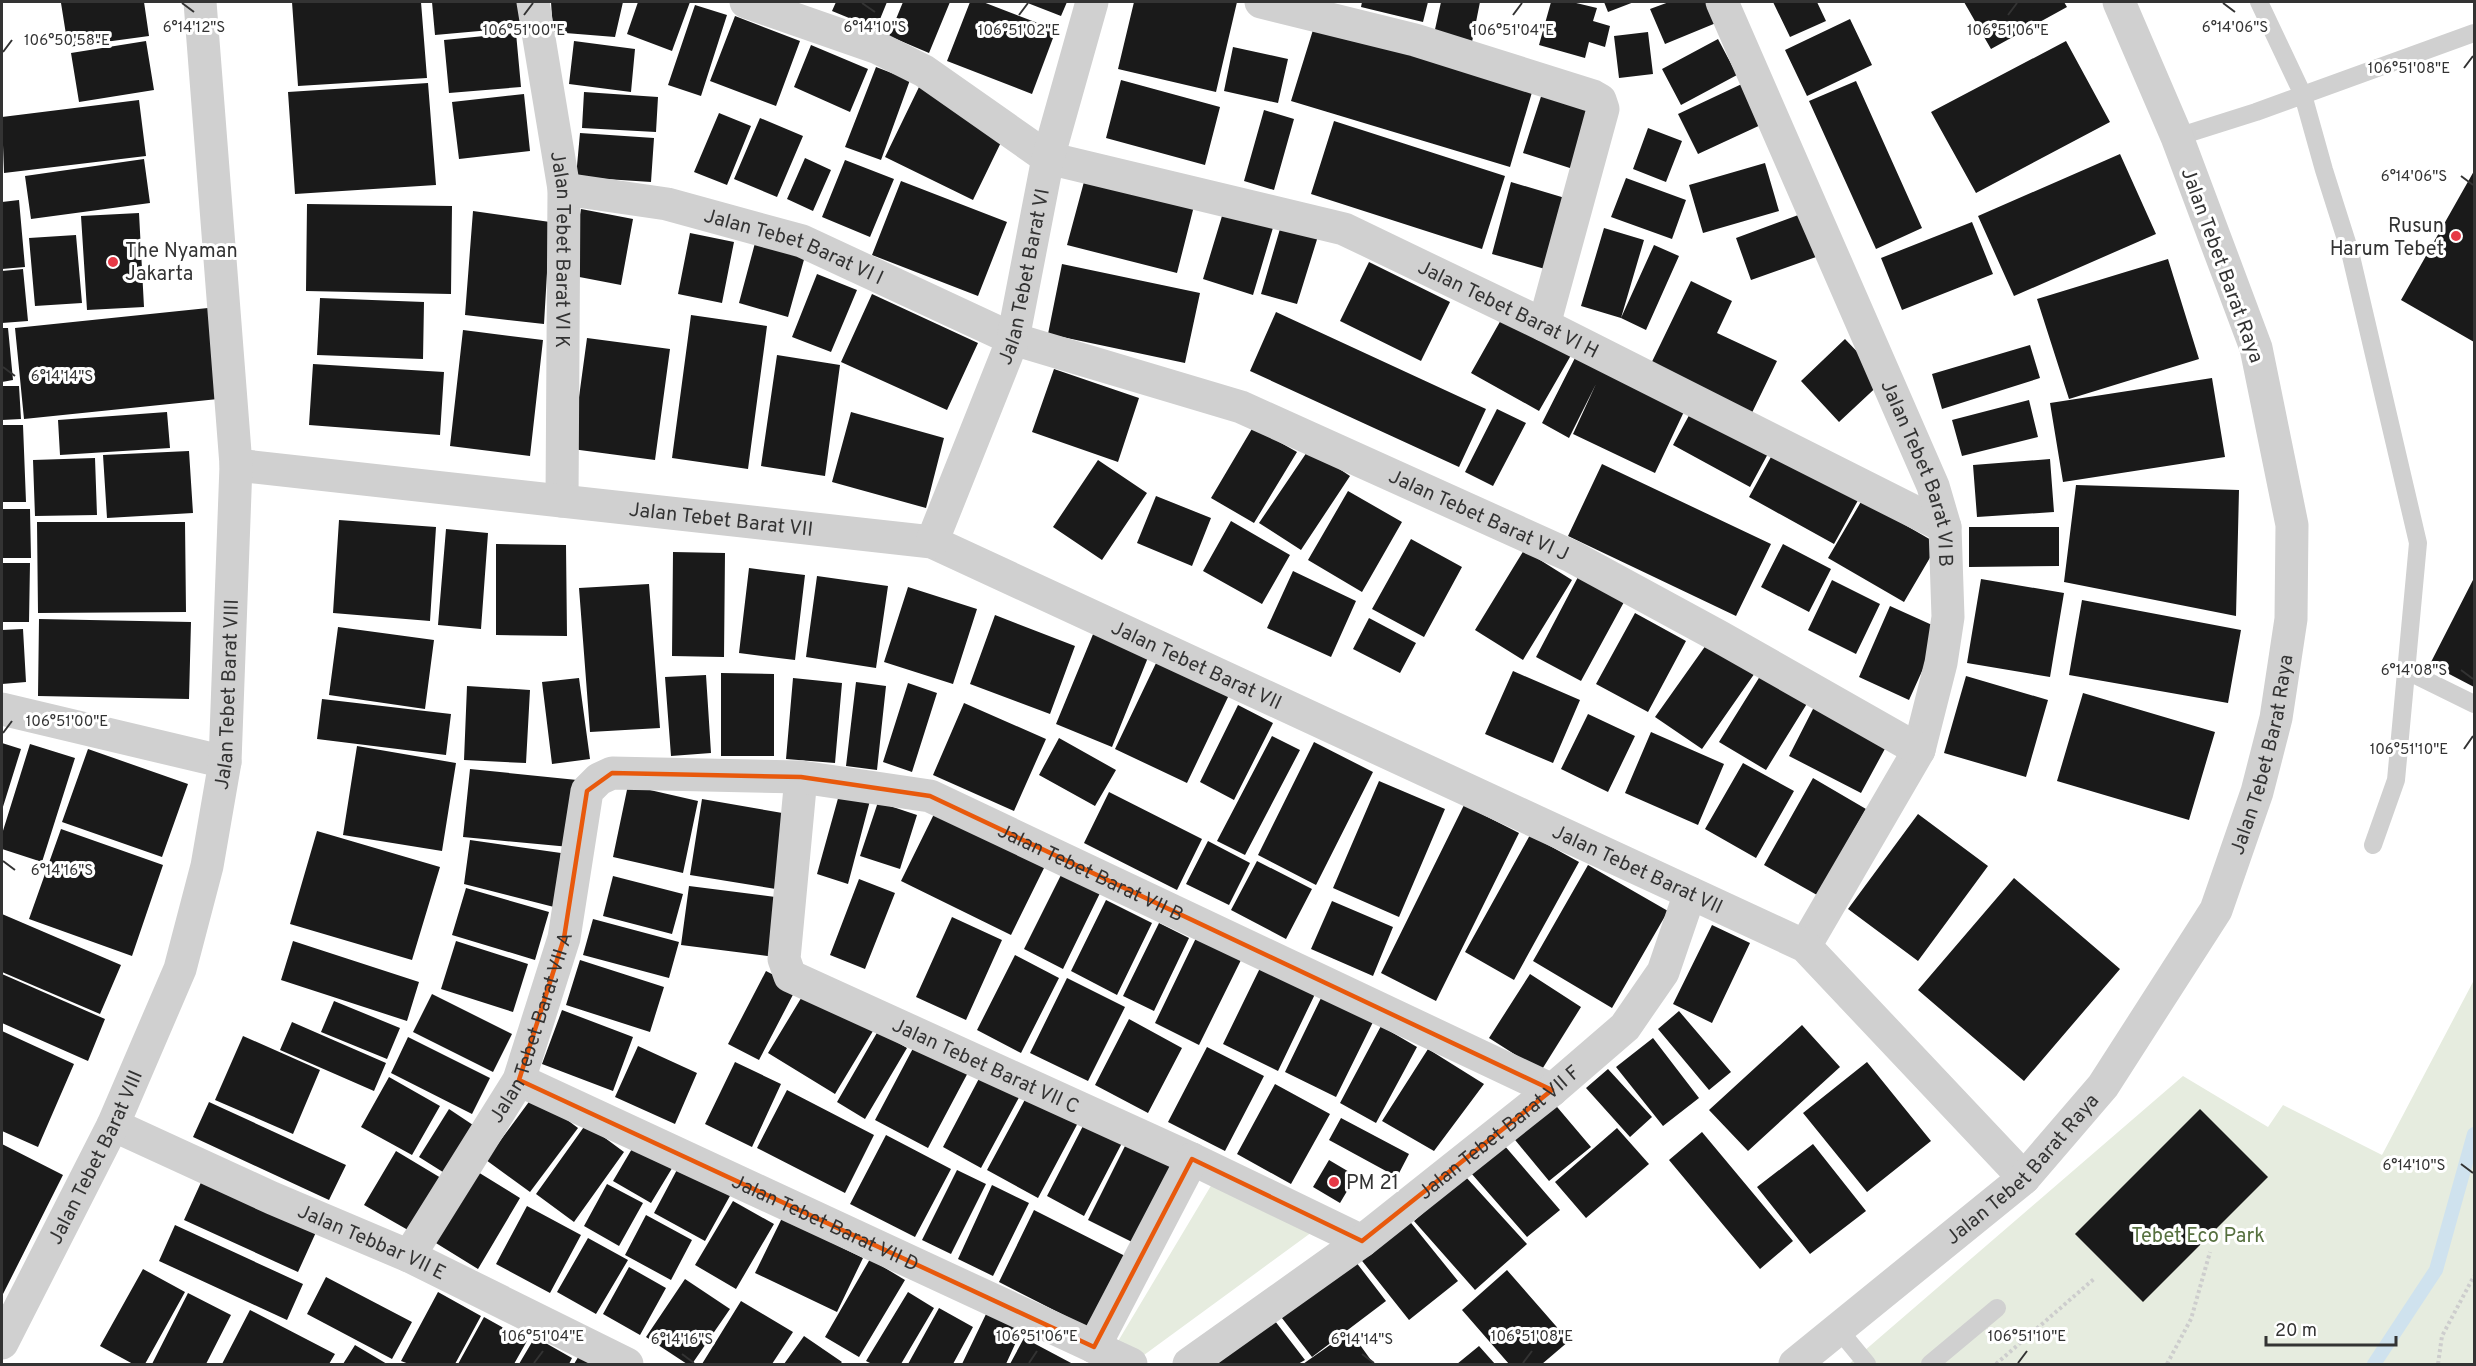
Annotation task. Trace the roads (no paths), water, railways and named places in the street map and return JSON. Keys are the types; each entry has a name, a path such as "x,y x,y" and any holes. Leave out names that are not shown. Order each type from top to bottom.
{"street":[{"name":"Jalan Tebet Barat VIII","path":"2,1343 113,1125 180,969 207,866 225,762 236,465 200,2"},
{"name":"Jalan Tebet Barat VI K","path":"533,2 564,189 562,501"},
{"path":"746,2 878,48 924,71 1048,158"},
{"name":"Jalan Tebet Barat VI","path":"932,542 1013,339 1048,158 1092,2"},
{"path":"1261,2 1415,40 1600,100 1603,109 1544,325"},
{"name":"Jalan Tebet Barat VI B","path":"1722,2 1933,486 1945,527 1948,617 1941,663 1919,750 1805,946"},
{"name":"Jalan Tebet Barat Raya","path":"1795,1365 2024,1179 2103,1086 2216,910 2257,792 2276,718 2291,619 2292,525 2256,348 2177,137 2119,2"},
{"name":"Jalan Tebet Barat VI H","path":"1048,158 1344,229 1544,325 1945,527"},
{"name":"Jalan Tebet Barat VI I","path":"564,189 667,204 802,241 1013,339"},
{"name":"Jalan Tebet Barat VI J","path":"1013,339 1241,407 1561,551 1720,637 1919,750"},
{"name":"Jalan Tebet Barat VII","path":"236,465 932,542 1805,946 2024,1179"},
{"path":"2,709 225,762"},
{"name":"Jalan Tebet Barat VII B","path":"599,779 612,773 801,777 930,796 1552,1090"},
{"name":"Jalan Tebet Barat VII C","path":"801,777 784,959 790,976 1192,1159 1362,1241"},
{"name":"Jalan Tebet Barat VII A","path":"410,1256 519,1080 564,938 587,791 599,779"},
{"name":"Jalan Tebet Barat VII F","path":"1189,1365 1362,1241 1552,1090 1624,1027 1663,972 1690,893"},
{"name":"Jalan Tebet Barat VII D","path":"519,1080 1131,1365"},
{"name":"Jalan Tebbar VII E","path":"113,1125 272,1198 410,1256 627,1365"},
{"path":"1094,1347 1192,1159"}],"lane":[{"path":"2259,2 2303,95 2350,252 2418,543 2396,780 2373,845"},
{"path":"2177,137 2303,95 2475,33"},
{"path":"2407,671 2475,704"},
{"path":"1930,1365 1997,1308"},
{"path":"1839,1330 1867,1365"}],"waterway":[{"path":"2374,1364 2436,1270 2474,1134"}],"place":[{"name":"Rusun Harum Tebet","path":"2456,236"},
{"name":"The Nyaman Jakarta","path":"113,262"},
{"name":"PM 21","path":"1334,1182"}],"park label":[{"name":"Tebet Eco Park","path":"2198,1235"}]}
